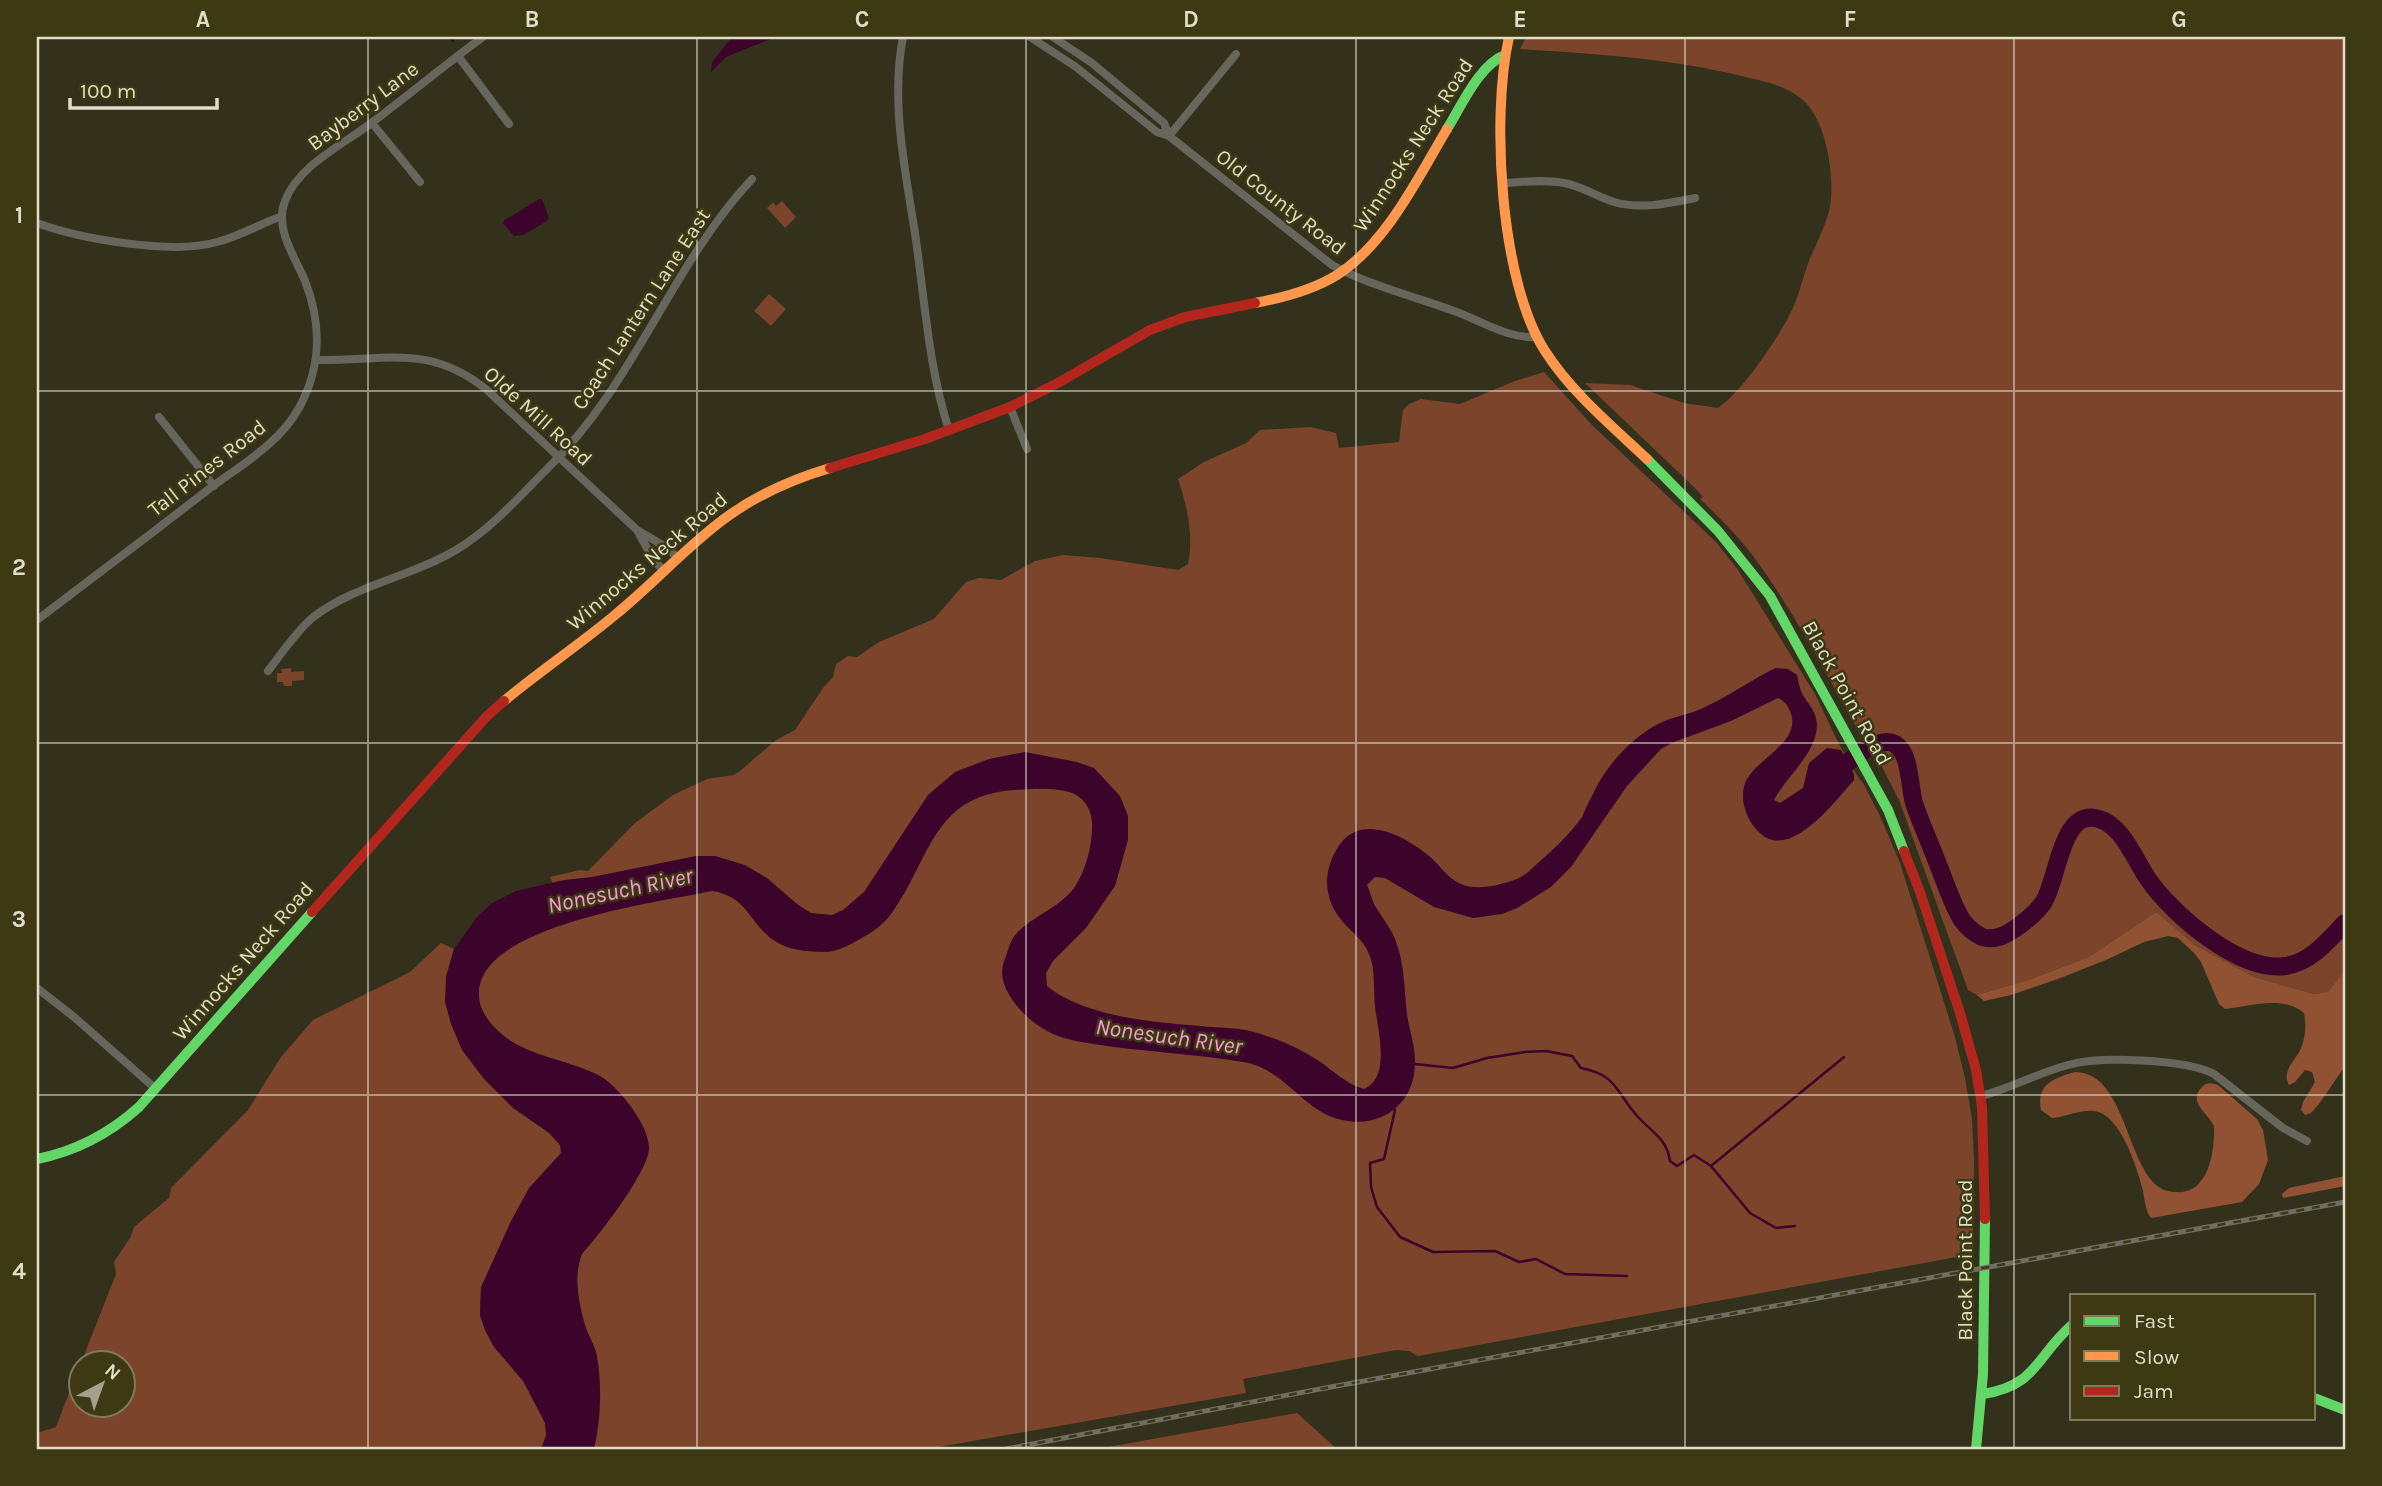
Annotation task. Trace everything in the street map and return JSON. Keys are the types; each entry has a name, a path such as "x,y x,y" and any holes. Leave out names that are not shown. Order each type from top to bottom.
{"street":[{"name":"Bayberry Lane","path":"282,216 285,201 302,175 483,37"},
{"path":"903,37 898,78 902,146 929,347 949,430"},
{"name":"Old County Road","path":"1030,37 1076,67 1157,132 1169,136 1300,241 1342,271 1524,338 1536,337"},
{"name":"Old County Road","path":"1053,37 1092,64 1164,123 1169,136"},
{"name":"Black Point Road","path":"1509,37 1501,108 1504,183 1509,234 1518,283 1536,337 1570,381 1691,502 1749,566 1778,608 1896,825 1920,892 1967,1035 1980,1096 1984,1139 1983,1394 1976,1449"},
{"path":"1169,136 1236,54"},
{"name":"Winnocks Neck Road","path":"37,1159 74,1150 100,1138 125,1120 156,1089 487,716 530,678 614,616 724,519 771,491 1010,407 1150,330 1185,317 1292,294 1342,271 1366,251 1389,222 1414,186 1482,72 1494,59 1505,55"},
{"path":"458,56 509,124"},
{"path":"372,123 420,182"},
{"name":"Coach Lantern Lane East","path":"268,671 300,630 315,616 341,600 436,561 466,544 559,457 584,429 629,365 672,289 708,234 752,179"},
{"path":"1504,183 1560,182 1629,205 1695,198"},
{"path":"37,223 91,239 192,246 217,242 282,216"},
{"name":"Tall Pines Road","path":"37,620 251,459 286,427 304,397 317,360 318,345 306,283 286,237 282,216"},
{"name":"Olde Mill Road","path":"317,360 402,358 445,364 480,384 636,530 666,547 678,558"},
{"path":"1010,407 1027,449"},
{"path":"159,417 214,486"},
{"name":"Olde Mill Road","path":"636,530 653,559 664,571"},
{"path":"37,988 156,1089"},
{"path":"1980,1096 2080,1062 2133,1061 2180,1065 2214,1074 2283,1128 2307,1141"},
{"path":"1983,1394 2004,1391 2025,1381 2056,1338 2070,1327"},
{"path":"2316,1399 2345,1410"}],"shaded area":[{"path":"1526,37 2345,37 2345,1002 2323,993 2314,994 2254,977 2195,945 2156,912 2089,957 2028,980 1977,995 1968,990 1899,800 1861,726 1863,739 1789,609 1754,558 1700,499 1703,497 1696,489 1585,383 1630,385 1684,403 1718,408 1737,391 1767,352 1789,316 1828,214 1831,195 1830,166 1824,136 1818,123 1804,101 1782,87 1766,82 1659,61 1520,49"},
{"path":"782,201 796,217 785,228 767,208 773,202 776,206"},
{"path":"769,294 786,309 771,326 754,311"},
{"path":"1544,372 1591,424 1716,542 1738,570 1815,694 1839,744 1880,816 1900,863 1955,1037 1965,1078 1972,1119 1974,1161 1973,1254 1418,1356 1409,1351 1396,1350 1243,1379 1246,1393 927,1449 591,1449 575,1259 601,1224 513,1045 484,1020 476,996 483,968 519,939 567,920 550,877 580,870 588,871 635,823 673,795 707,779 734,775 740,771 776,740 795,730 833,677 836,664 848,656 857,657 879,642 934,619 966,582 979,578 1001,580 1035,561 1063,555 1178,570 1188,564 1189,521 1178,479 1204,462 1246,443 1260,430 1311,427 1336,433 1339,448 1399,442 1403,410 1409,404 1421,399 1460,404"},
{"path":"291,668 291,672 304,671 304,680 292,681 292,686 277,682 277,673 282,673 281,669"},
{"path":"2156,912 2195,945 2254,977 2314,994 2328,992 2345,971 2345,1066 2311,1113 2305,1115 2301,1110 2315,1082 2312,1072 2305,1070 2289,1085 2287,1080 2288,1070 2304,1039 2304,1013 2287,1004 2277,1003 2225,1009 2219,1004 2201,962 2178,938 2168,936 2144,942 2106,960 2011,995 1984,1001 1977,995 2028,980 2089,957"},
{"path":"441,943 454,949 446,977 567,1146 481,1289 480,1315 485,1330 493,1345 526,1383 546,1424 547,1439 541,1449 37,1449 37,1433 56,1427 66,1401 66,1420 136,1420 136,1350 86,1350 116,1274 114,1262 134,1227 169,1198 171,1188 248,1110 281,1057 313,1020 410,972"},
{"path":"2075,1072 2091,1076 2104,1086 2114,1101 2146,1172 2158,1187 2173,1192 2187,1191 2196,1186 2208,1169 2214,1126 2200,1107 2197,1098 2198,1092 2206,1084 2218,1085 2257,1119 2263,1130 2268,1160 2259,1184 2242,1202 2151,1218 2131,1154 2112,1121 2095,1111 2052,1118 2041,1110 2040,1101 2044,1088 2054,1080"},
{"path":"2345,1176 2345,1186 2283,1198 2282,1194 2289,1188"},
{"path":"1297,1413 1337,1449 1097,1449"}],"water":[{"path":"732,37 776,37 726,57 711,72 712,62"},
{"path":"542,199 549,218 547,221 523,235 514,236 503,223 505,220"},
{"path":"1776,668 1788,669 1797,675 1801,691 1815,715 1817,726 1810,749 1774,800 1780,803 1803,788 1809,763 1827,748 1841,750 1854,774 1854,780 1836,801 1812,825 1798,834 1785,840 1772,840 1754,827 1743,802 1747,779 1786,739 1791,730 1789,709 1785,702 1778,698 1731,721 1661,749 1627,786 1571,867 1551,887 1517,908 1502,914 1473,918 1434,907 1385,878 1375,877 1367,885 1374,904 1391,930 1398,948 1415,1061 1410,1089 1403,1100 1394,1110 1370,1120 1357,1122 1328,1115 1258,1066 1225,1059 1073,1040 1047,1031 1025,1014 1012,999 1003,982 1003,966 1010,944 1020,930 1062,900 1074,888 1090,848 1092,822 1088,807 1078,796 1062,790 1014,790 987,795 965,804 936,834 887,919 869,934 838,950 816,952 785,946 762,930 735,900 712,891 615,910 575,921 538,934 507,951 486,971 479,995 482,1009 489,1021 505,1037 521,1047 589,1071 608,1081 639,1118 649,1148 641,1172 632,1187 582,1254 579,1263 579,1299 585,1325 596,1352 600,1379 594,1449 541,1449 546,1435 545,1423 523,1381 494,1347 485,1330 480,1315 481,1287 529,1188 561,1153 560,1145 549,1133 513,1108 484,1079 462,1050 445,1002 446,977 454,949 477,917 492,903 516,891 564,880 696,856 715,856 745,865 767,878 811,913 832,915 843,910 864,892 928,795 955,772 989,759 1025,752 1077,762 1094,768 1120,796 1128,816 1128,840 1115,886 1086,928 1053,961 1046,973 1047,986 1080,1005 1120,1016 1238,1029 1268,1036 1303,1051 1346,1081 1364,1089 1373,1083 1378,1074 1380,1039 1371,960 1360,939 1339,917 1328,890 1328,871 1340,844 1349,835 1360,830 1384,831 1420,849 1461,884 1482,887 1517,879 1562,841 1582,817 1607,769 1636,739 1661,723 1725,697"}],"waterway":[{"path":"450,37 453,41"},
{"name":"Nonesuch River","path":"1833,777 1853,759 1879,743 1888,742 1900,749 1907,763 1914,803 1952,901 1964,923 1982,937 1996,938 2004,935 2037,910 2048,893 2068,835 2076,824 2086,818 2099,819 2115,828 2148,879 2173,908 2209,938 2248,960 2268,966 2295,964 2319,949 2345,923"},
{"path":"1415,1064 1453,1068 1487,1058 1525,1052 1546,1051 1572,1056 1581,1068 1602,1075 1615,1086 1638,1117 1662,1141 1670,1161 1677,1166 1694,1155 1711,1166 1750,1213 1776,1228 1795,1226"},
{"path":"1711,1166 1844,1057"},
{"path":"1395,1110 1384,1159 1370,1163 1371,1187 1377,1207 1400,1237 1433,1252 1495,1251 1519,1262 1536,1259 1565,1274 1627,1276"}],"railway":[{"path":"1006,1449 2345,1202"}],"traffic: fast":[{"path":"1447,129 1479,76 1505,55"},
{"path":"1647,459 1718,531 1770,596 1888,810 1904,851"},
{"path":"37,1159 92,1140 139,1107 312,912"},
{"path":"1976,1449 1983,1374 1985,1219"},
{"path":"1983,1394 2001,1390 2026,1377 2070,1327"},
{"path":"2316,1399 2345,1410"}],"traffic: slow":[{"path":"1509,37 1501,110 1503,198 1518,284 1530,321 1545,351 1567,381 1647,459"},
{"path":"1255,303 1318,285 1355,262 1400,209 1447,129"},
{"path":"504,701 615,615 724,519 775,489 830,468"}],"traffic: jam":[{"path":"830,468 925,439 1010,407 1150,330 1185,317 1255,303"},
{"path":"312,912 487,716 504,701"},
{"path":"1904,851 1960,1013 1976,1070 1982,1107 1985,1219"}]}
